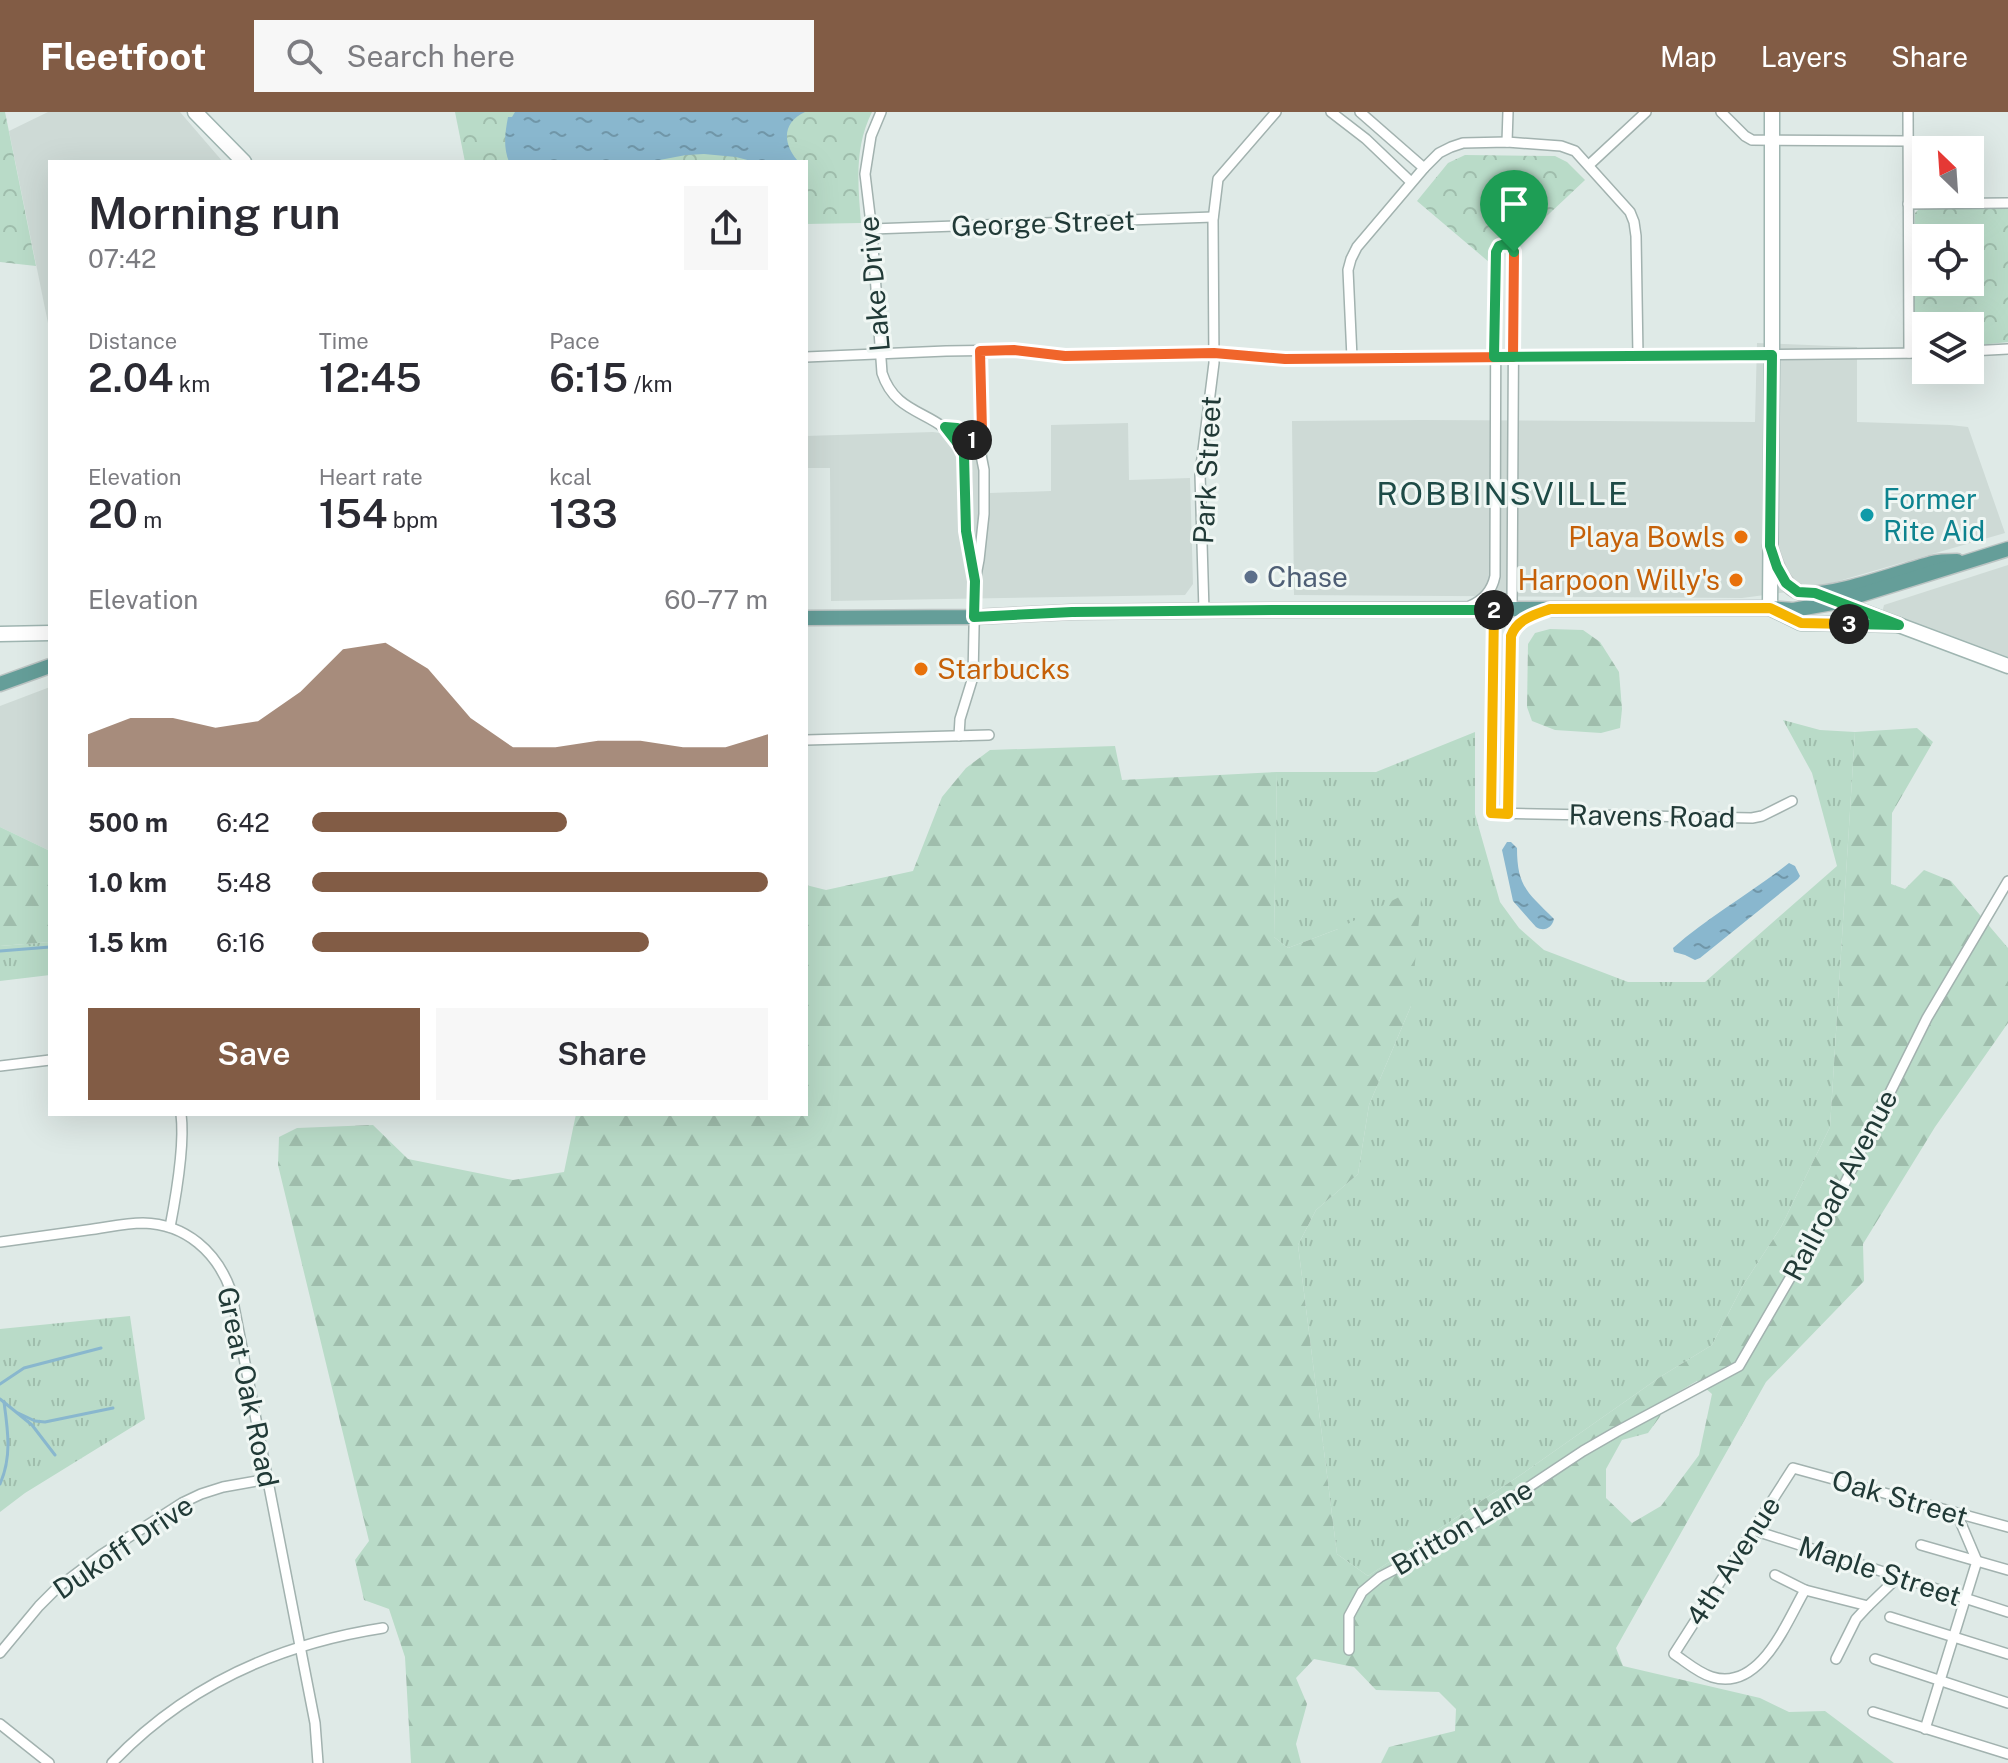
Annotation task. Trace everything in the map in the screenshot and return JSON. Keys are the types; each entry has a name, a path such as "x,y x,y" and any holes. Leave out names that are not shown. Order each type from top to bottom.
{"main road":[{"path":"1770,546 1786,583 1798,592 1815,593 1853,586 1936,562 1977,559"},
{"path":"808,618 974,617 1072,612 1793,610 1838,602 2008,549"},
{"path":"2,679 48,667"}],"street":[{"path":"195,112 242,160"},
{"name":"Lake Drive","path":"881,112 871,136 866,161 866,187 882,373 893,396 945,427 957,428 980,450"},
{"name":"Park Street","path":"1204,611 1200,474 1214,353 1213,217 1218,179 1276,112"},
{"path":"1331,112 1366,139 1411,182"},
{"path":"1360,112 1424,168"},
{"path":"1507,142 1508,112"},
{"path":"1589,165 1646,112"},
{"path":"1721,112 1752,140 1908,141"},
{"path":"1772,112 1770,608 1801,623 1899,625"},
{"path":"808,357 1014,350 1065,356 1214,353 1285,359 1909,353 1908,112"},
{"path":"1352,358 1348,270 1357,247 1439,153 1463,143 1507,142 1561,146 1575,151 1630,212 1636,236 1638,356"},
{"path":"1908,204 2008,203"},
{"name":"George Street","path":"872,229 1213,217"},
{"path":"1453,609 1480,602 1493,586 1495,576 1496,252 1499,246 1505,244 1511,246 1514,252 1512,609"},
{"path":"1984,350 2008,349"},
{"path":"959,736 960,719 973,677 975,581 984,514 984,470 980,450 980,351"},
{"path":"945,427 964,455 966,531 975,581"},
{"path":"1815,593 2008,666"},
{"path":"1494,609 1491,813 1508,814 1511,636 1514,627 1524,620 1550,609"},
{"path":"0,634 48,633"},
{"path":"808,740 989,735"},
{"name":"Ravens Road","path":"1508,814 1752,818 1792,801"},
{"name":"Railroad Avenue","path":"1616,1432 1739,1366 1844,1185 1927,1018 2008,881"},
{"path":"0,1066 48,1060"},
{"path":"170,1227 181,1116"},
{"name":"Great Oak Road","path":"0,1242 128,1224 157,1224 170,1227 198,1242 210,1252 226,1278 301,1646 315,1723 318,1763"},
{"name":"Britton Lane","path":"1349,1650 1349,1616 1362,1592 1380,1577 1443,1544 1616,1432"},
{"name":"Oak Street","path":"1793,1468 2008,1527"},
{"name":"4th Avenue","path":"1793,1468 1674,1654 1714,1678 1745,1675 1761,1664 1805,1590"},
{"name":"Dukoff Drive","path":"0,1653 57,1588 101,1555 201,1494 268,1479"},
{"path":"1925,1729 1977,1561 1957,1514"},
{"name":"Maple Street","path":"1753,1530 2008,1612"},
{"path":"1921,1545 2008,1570"},
{"path":"1775,1575 1805,1590 1868,1606"},
{"path":"1836,1659 1856,1619 1899,1576"},
{"path":"1890,1617 2008,1654"},
{"path":"112,1763 147,1729 195,1694 247,1666 333,1637 383,1628"},
{"path":"1875,1659 2008,1703"},
{"path":"1873,1712 2008,1754"},
{"path":"0,1724 49,1763"}],"shaded area":[{"path":"48,112 180,112 221,160 48,160 48,323 9,131"},
{"path":"1757,343 1857,347 1857,422 1968,427 2005,533 1811,589 1742,598 1294,595 1292,421 1755,422"},
{"path":"1128,423 1129,480 1190,478 1193,584 1185,595 831,601 830,468 808,468 808,436 933,432 987,440 990,493 1051,491 1051,425"},
{"path":"2008,565 2008,659 1882,613 1884,605"},
{"path":"48,688 48,850 0,827 0,706"}],"green space":[{"path":"0,112 5,112 36,266 0,262"},
{"path":"455,112 872,112 860,153 861,223 808,224 808,160 465,160"},
{"path":"1465,155 1555,156 1567,162 1585,180 1516,245 1499,246 1496,268 1417,201 1448,163"},
{"path":"1920,208 2008,208 2008,342 1984,345 1984,312 1913,312 1914,296 1984,296 1984,224 1915,224 1915,213"},
{"path":"1550,629 1583,630 1600,642 1619,672 1620,728 1601,733 1555,730 1532,721 1527,707 1528,644 1535,633"},
{"path":"1783,720 1820,730 1855,732 1830,1127 1781,1227 1742,1287 1712,1345 1660,1377 1522,1474 1368,1576 1337,1554 1298,1245 1316,1210 1358,1174 1369,1105 1411,1006 1338,929 1288,948 1274,937 1277,772 1376,772 1475,732 1475,814 1500,902 1519,928 1544,950 1628,982 1705,982 1837,866 1812,773"},
{"path":"1917,728 1933,742 1892,813 1891,884 1905,889 1924,870 1951,881 2008,948 2008,1023 1935,1127 1863,1244 1864,1281 1766,1382 1616,1648 1623,1666 1760,1698 1789,1712 1825,1711 1894,1763 1381,1763 1389,1747 1455,1731 1456,1709 1439,1692 1376,1690 1354,1667 1314,1659 1296,1678 1307,1704 1296,1744 1301,1763 411,1763 405,1657 389,1609 364,1600 355,1560 369,1541 278,1165 279,1137 297,1128 373,1125 408,1159 513,1180 564,1172 576,1116 808,1116 808,886 826,890 913,871 942,797 966,768 990,750 1115,746 1122,780 1277,772 1274,937 1288,948 1338,929 1401,896 1421,899 1411,1006 1369,1105 1358,1174 1316,1210 1298,1245 1337,1554 1368,1576 1522,1474 1660,1377 1712,1345 1742,1287 1781,1227 1830,1127 1855,732","holes":["1697,1381 1712,1394 1699,1455 1661,1506 1632,1523 1606,1498 1606,1469 1622,1440 1648,1433 1671,1396"]},
{"path":"0,827 48,850 48,942 0,946"},
{"path":"48,942 48,975 0,981 0,946"},
{"path":"130,1316 145,1419 25,1493 0,1512 0,1329"}],"water":[{"path":"515,112 805,112 792,121 787,133 789,146 797,160 747,160 704,154 660,160 509,160 506,129 508,117"},
{"path":"1507,842 1517,848 1519,872 1526,888 1554,919 1547,928 1536,927 1513,901 1502,850"},
{"path":"1789,863 1795,866 1800,876 1798,879 1700,958 1695,960 1674,952 1673,948 1687,936"}],"waterway":[{"path":"0,951 48,947"},
{"path":"0,1384 24,1368 101,1348"},
{"path":"0,1399 32,1425 55,1455"},
{"path":"0,1484 8,1454 4,1402"},
{"path":"18,1413 45,1422 113,1408"}],"place":[{"name":"Former Rite Aid","path":"1867,515"},
{"name":"Playa Bowls","path":"1741,537"},
{"name":"Chase","path":"1251,577"},
{"name":"Harpoon Willy's","path":"1736,580"},
{"name":"Starbucks","path":"921,669"}],"district":[{"name":"ROBBINSVILLE","path":"1503,494"}],"route":[{"path":"1514,252 1511,246 1505,244 1499,246 1496,252 1494,357 1772,355 1770,546 1777,567 1786,583 1798,592 1815,593 1899,625 1801,623 1770,608 1550,609 1531,616 1514,627 1511,636 1508,814 1491,813 1494,609 1072,612 974,617 975,581 966,531 964,455 945,427 957,428 980,450 980,351 1014,350 1065,356 1214,353 1285,359 1513,357 1514,252"}]}
